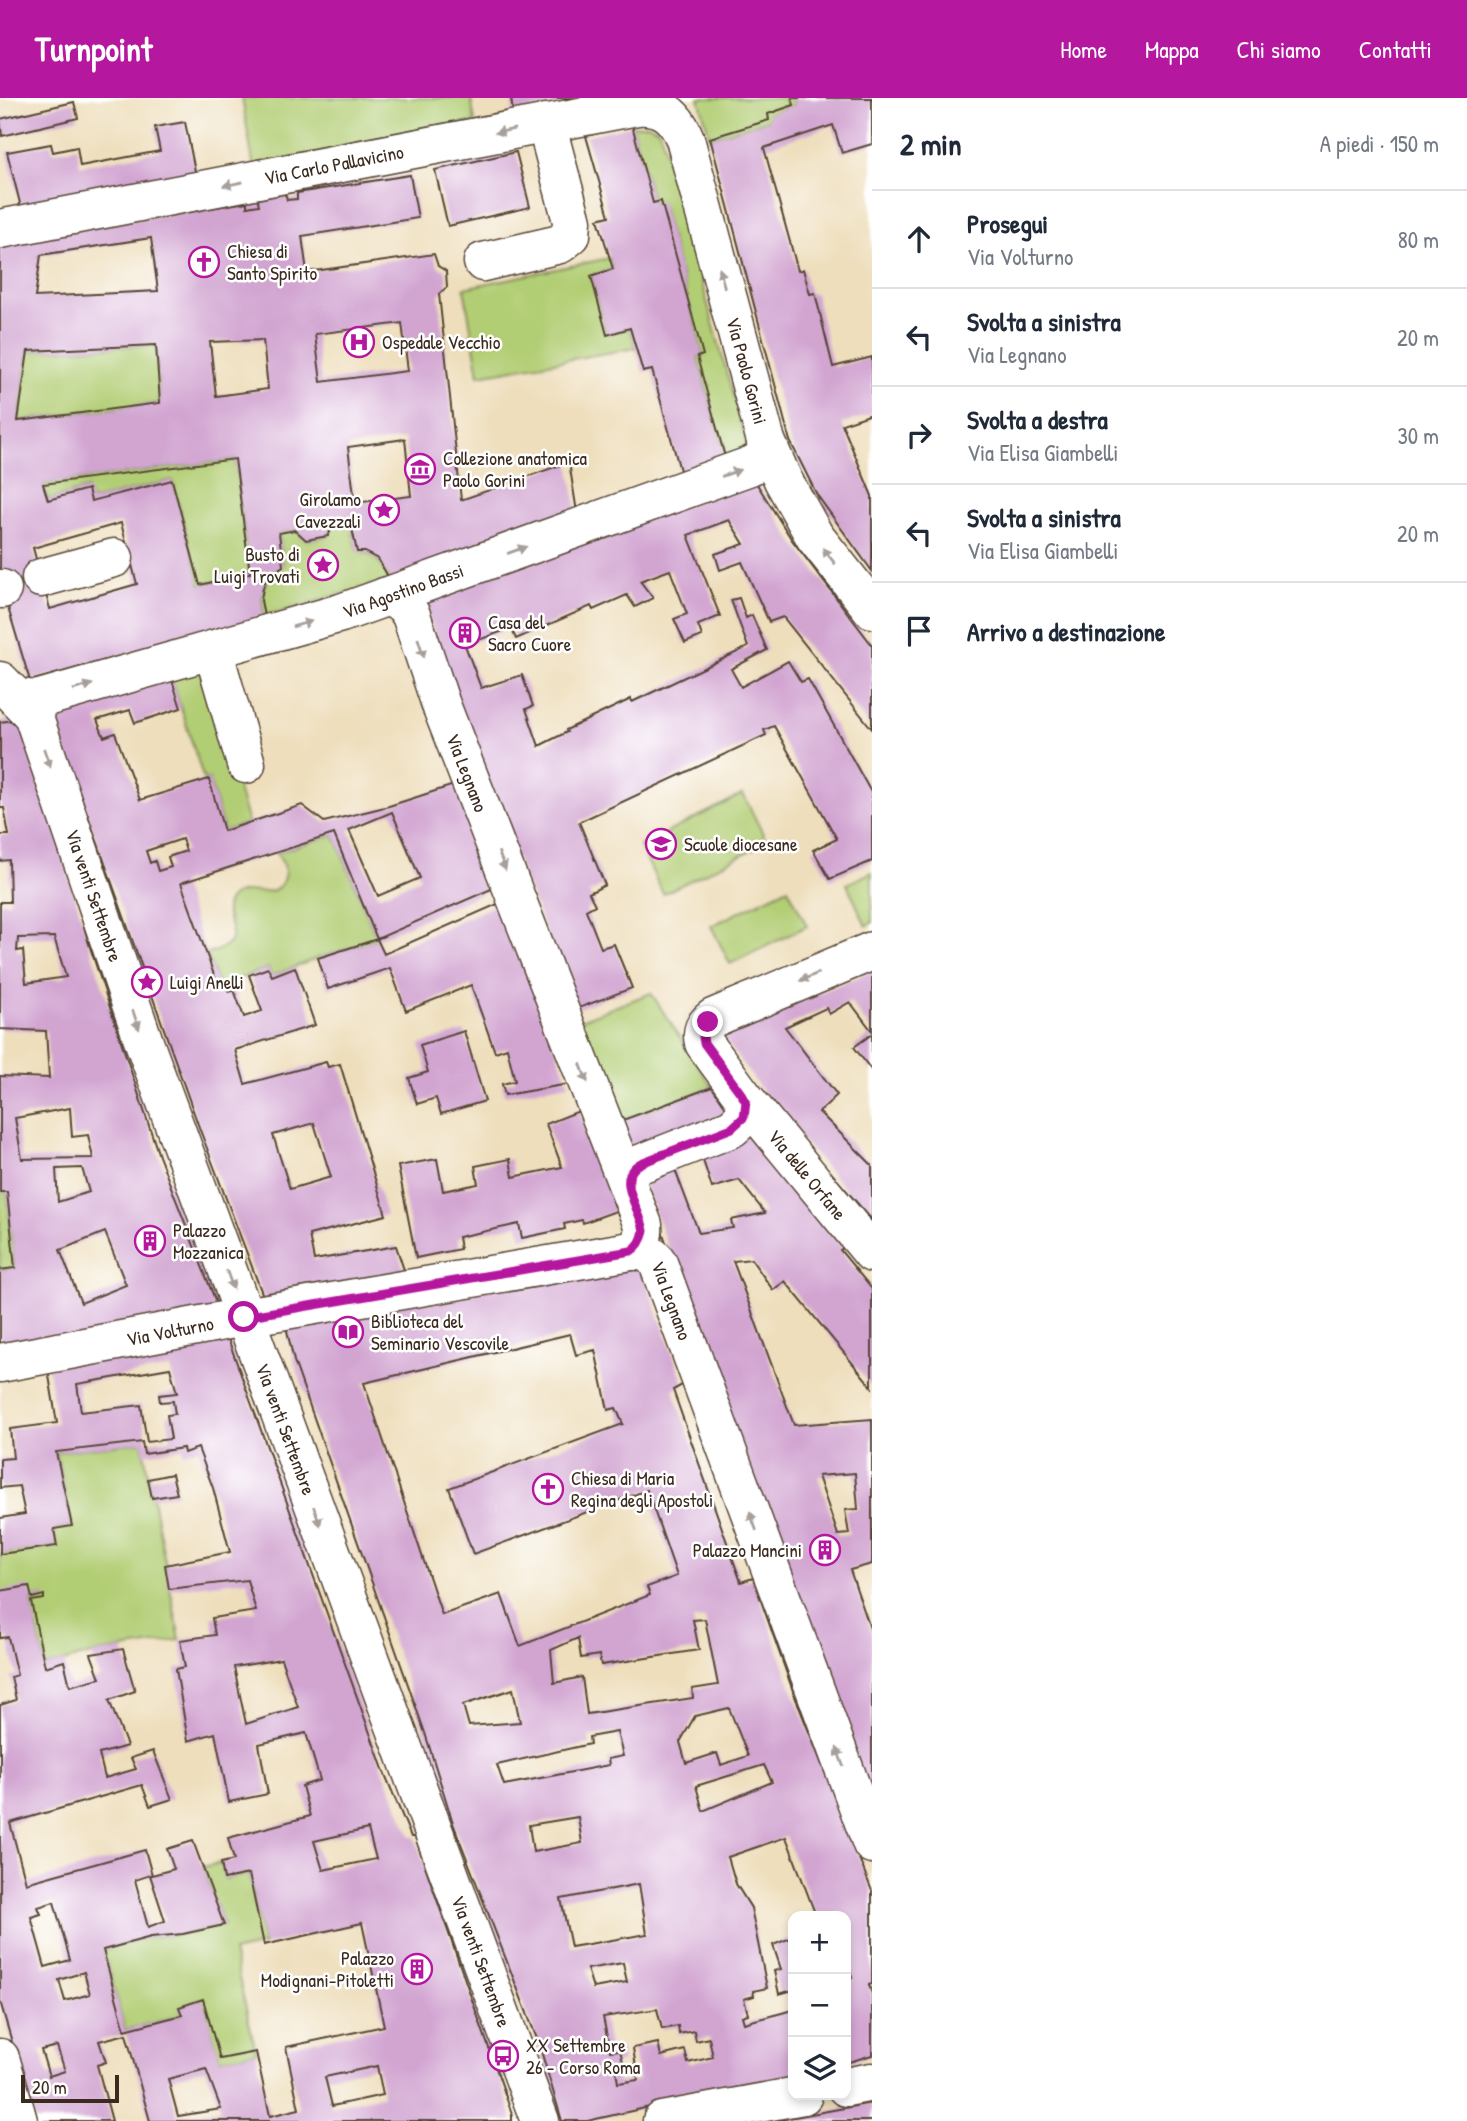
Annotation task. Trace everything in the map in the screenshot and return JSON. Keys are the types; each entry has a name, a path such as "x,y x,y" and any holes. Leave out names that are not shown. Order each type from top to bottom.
{"street":[{"name":"Via Carlo Pallavicino","path":"0,229 637,106 668,112"},
{"name":"Via Paolo Gorini","path":"668,112 681,128 685,139 766,441 783,480 815,537 872,609"},
{"path":"483,262 560,244 571,235 572,221 546,124"},
{"name":"Via Agostino Bassi","path":"8,689 36,700 341,613 750,466 762,459 767,447 766,441"},
{"path":"41,578 114,558"},
{"name":"Via Legnano","path":"385,597 402,602 411,615 441,705 628,1185 644,1231 639,1245 631,1251"},
{"path":"213,650 246,764"},
{"name":"Via venti Settembre","path":"8,689 33,715 145,1045 540,2121"},
{"name":"Via delle Orfane","path":"872,951 713,1018 704,1028 702,1035 704,1043 742,1095 872,1253"},
{"path":"628,1185 629,1174 635,1166 739,1123 746,1110 742,1095"},
{"name":"Via Legnano","path":"631,1251 647,1252 657,1263 872,1844"},
{"name":"Via Volturno","path":"0,1363 244,1317 631,1251"},
{"path":"0,2058 18,2121"},
{"path":"851,2086 872,2082"},
{"path":"662,2121 788,2098"}],"green space":[{"path":"242,98 471,98 475,122 254,169"},
{"path":"699,98 792,98 794,105 769,114 769,120 710,138"},
{"path":"648,124 658,129 661,135 746,442 745,447 725,457 697,357 703,355 661,202 653,203 632,126"},
{"path":"610,258 613,269 591,276 607,334 630,328 636,348 479,375 464,288"},
{"path":"156,345 160,403 18,421 28,351"},
{"path":"235,459 250,573 200,585 172,480 91,501 87,489 48,500 43,484"},
{"path":"350,519 357,551 369,554 381,564 390,580 264,616 264,587 271,575 283,565 279,533 295,530 306,540 328,536 335,522"},
{"path":"202,668 248,823 224,831 209,779 204,780 171,677"},
{"path":"743,794 767,842 663,894 640,846"},
{"path":"334,834 377,939 272,976 268,968 218,986 207,954 222,948 231,940 226,911 229,900 243,892 275,890 285,873 276,853"},
{"path":"872,872 872,923 866,926 847,884"},
{"path":"788,888 807,926 730,964 711,926"},
{"path":"651,993 712,1087 620,1121 580,1020"},
{"path":"0,1192 7,1192 15,1268 0,1270"},
{"path":"142,1442 180,1640 91,1654 45,1667 31,1601 44,1599 44,1596 32,1598 0,1591 0,1554 56,1546 54,1529 72,1526 56,1452"},
{"path":"221,1863 225,1879 249,1874 264,1945 233,1952 256,2052 220,2059 202,1999 180,2007 182,2015 125,2030 103,1950 151,1937 183,1934 224,1925 202,1867"}],"building":[{"path":"511,98 586,98 513,113"},
{"path":"792,98 872,98 872,144 842,153 833,125 764,148 798,271 803,269 810,294 815,293 833,367 872,357 872,414 842,424 872,496 872,571 817,495 790,441 710,138 769,120 768,114 794,105"},
{"path":"74,102 78,118 2,136 0,119"},
{"path":"185,122 197,181 23,215 7,152 51,144 53,152 77,147 80,166 160,151 155,127"},
{"path":"632,125 653,203 661,201 703,355 697,357 725,457 681,474 652,370 643,372 630,328 607,335 591,276 613,269 598,219 609,216 586,136"},
{"path":"516,152 530,207 448,226 435,170"},
{"path":"410,175 418,218 302,236 307,272 434,254 438,266 446,271 447,287 439,294 461,500 569,462 577,512 390,580 378,559 365,552 357,552 350,519 335,522 328,536 306,540 295,530 279,533 283,566 267,577 261,600 264,616 30,681 0,581 0,241 247,202 247,207 259,205 262,193 280,191 287,200 297,199 297,193","holes":["151,238 158,291 35,297 41,255","402,323 408,371 321,382 315,334","263,340 268,389 216,396 210,342","156,345 160,403 18,421 28,351","405,439 411,496 355,503 348,447","235,459 250,573 200,585 172,480 91,501 88,489 48,500 43,484","121,523 137,584 50,609 33,548"]},
{"path":"755,481 792,540 872,645 872,729 783,617 769,622 742,562 720,570 715,554 744,544 729,520 688,535 720,616 698,625 702,636 685,643 674,619 687,614 670,570 640,581 653,598 635,607 627,595 593,610 591,606 516,639 511,628 465,645 481,688 522,675 533,706 526,709 539,746 631,699 632,702 748,647 731,600 739,598 746,618 752,615 767,650 731,669 741,687 788,661 801,682 808,679 872,794 872,861 830,879 813,850 837,839 774,726 764,730 766,735 579,822 605,885 589,893 595,905 586,910 601,948 614,944 632,988 576,1009 453,697 423,599"},
{"path":"171,677 181,708 135,723 130,710 97,720 104,737 115,733 140,800 209,779 224,831 302,805 324,822 389,806 457,784 496,887 377,939 334,834 181,883 218,986 226,984 229,992 234,990 244,1017 262,1011 249,975 268,968 272,976 295,967 315,1025 235,1050 245,1084 326,1062 328,1067 340,1064 386,1215 309,1235 314,1260 396,1246 406,1276 265,1301 200,1130 51,712","holes":["392,812 420,878 378,896 349,830","182,839 186,851 168,857 171,867 158,871 155,861 150,863 146,851","314,1123 331,1177 290,1189 273,1135"]},
{"path":"23,719 89,944 159,1156 219,1310 0,1351 0,1270 15,1268 7,1192 0,1192 0,1076 49,1078 46,1031 0,1029 0,902 10,902 9,860 0,861 0,835 9,835 4,808 0,808 0,722","holes":["54,937 66,977 26,983 23,950 17,951 18,938","70,1108 72,1137 88,1135 93,1158 22,1159 15,1118","82,1168 89,1192 58,1202 56,1169","105,1232 126,1285 81,1303 60,1250"]},
{"path":"502,902 569,1084 505,1095 502,1084 515,1081 507,1048 495,1052 471,985 406,1011 390,968 328,989 318,958 377,939 384,954"},
{"path":"872,971 872,1031 850,1002 829,1014 826,1008 785,1027 837,1095 819,1112 872,1165 872,1220 775,1109 721,1034"},
{"path":"464,1031 485,1101 441,1114 436,1098 417,1104 409,1078 428,1072 420,1045"},
{"path":"872,1034 872,1071 854,1047"},
{"path":"712,1087 730,1113 631,1150 620,1121"},
{"path":"579,1111 619,1210 583,1223 582,1220 564,1224 565,1229 522,1238 519,1224 458,1237 460,1249 416,1258 398,1166 437,1159 443,1191 478,1184 475,1166 510,1159 513,1177 562,1167 546,1124"},
{"path":"750,1134 843,1248 840,1250 872,1289 872,1387 785,1281 773,1290 751,1259 733,1261 794,1425 872,1419 872,1564 850,1570 872,1634 872,1808 643,1179 674,1167 699,1233 733,1228 731,1220 765,1213 739,1180 712,1188 701,1154","holes":["855,1473 858,1509 845,1510 849,1534 838,1535 818,1476"]},
{"path":"640,1265 684,1384 673,1390 741,1582 753,1578 794,1694 872,1891 872,1984 869,1985 872,1994 872,2055 851,2061 851,1911 814,1911 786,1837 728,1857 736,1884 751,1908 767,1988 753,1991 754,1996 744,1999 748,2014 742,2016 744,2023 788,2011 788,2078 587,2121 562,2121 539,2044 453,1823 425,1733 294,1361 285,1322","holes":["570,1334 576,1355 595,1350 608,1410 616,1408 623,1424 449,1488 473,1554 647,1490 677,1576 647,1587 650,1595 520,1646 501,1594 442,1615 364,1383","705,1619 718,1685 692,1689 693,1698 587,1714 582,1677 554,1683 551,1650 578,1638 581,1658 599,1655 601,1665 699,1650 693,1620","513,1689 520,1722 469,1726 463,1705","729,1708 748,1756 721,1765 717,1753 686,1763 680,1742 695,1716","617,1732 623,1756 608,1759 609,1765 504,1785 497,1765 590,1744 589,1737","764,1765 772,1782 703,1811 696,1786","578,1817 582,1843 533,1852 529,1825","639,1884 647,1934 571,1947 561,1899","623,1963 627,1982 593,1988 587,1969","657,2009 662,2029 678,2026 679,2034 694,2031 696,2041 709,2038 713,2057 688,2063 685,2050 661,2056 658,2043 633,2048 638,2080 618,2083 615,2064 623,2062 620,2050 610,2051 603,2017"]},
{"path":"226,1333 384,1772 411,1837 415,1837 512,2114 512,2121 150,2121 126,2034 99,2041 106,2062 97,2065 112,2121 35,2121 0,2001 0,1705 16,1700 11,1677 17,1675 8,1637 0,1638 0,1591 29,1586 32,1598 44,1595 44,1599 31,1601 45,1667 64,1661 70,1686 100,1678 91,1654 123,1649 135,1691 109,1700 127,1746 99,1754 105,1778 136,1769 131,1758 153,1751 172,1799 150,1806 142,1785 10,1823 26,1883 145,1850 152,1875 174,1869 167,1849 193,1841 224,1925 183,1934 151,1937 103,1950 125,2030 182,2015 179,2007 203,1999 220,2059 256,2052 270,2116 299,2109 286,2047 384,2026 362,1923 264,1945 249,1874 224,1879 221,1863 234,1860 228,1838 310,1816 302,1786 320,1780 306,1733 259,1744 268,1794 229,1802 215,1733 188,1741 176,1669 185,1667 180,1640 215,1635 212,1618 256,1611 247,1580 169,1589 165,1565 230,1552 213,1488 198,1448 184,1453 183,1448 144,1454 142,1442 56,1452 72,1526 54,1529 57,1546 0,1554 0,1518 25,1514 19,1486 0,1488 0,1459 13,1458 10,1429 57,1423 47,1364","holes":["170,1368 177,1393 159,1395 160,1402 173,1401 175,1414 167,1415 171,1439 147,1442 141,1405 81,1412 77,1384","281,1659 298,1707 246,1724 234,1667","368,1829 376,1859 323,1870 314,1841","150,1875 165,1921 148,1927 135,1880","54,1902 70,1960 45,1967 31,1917 41,1914 38,1907","84,1972 90,1994 65,2001 59,1980","57,2046 65,2071 49,2076 41,2050","377,2066 383,2095 332,2106 325,2077","206,2069 221,2109 178,2116 168,2079"]},
{"path":"172,1474 177,1494 152,1498 148,1479"},
{"path":"788,1939 788,1991 779,1994 774,1971 781,1969 773,1945"},
{"path":"872,2103 872,2121 778,2121 778,2120"}],"place":[{"name":"Chiesa di Santo Spirito","path":"204,262"},
{"name":"Ospedale Vecchio","path":"359,342"},
{"name":"Collezione anatomica Paolo Gorini","path":"420,469"},
{"name":"Girolamo Cavezzali","path":"384,510"},
{"name":"Busto di Luigi Trovati","path":"323,565"},
{"name":"Casa del Sacro Cuore","path":"465,633"},
{"name":"Scuole diocesane","path":"661,844"},
{"name":"Luigi Anelli","path":"147,982"},
{"name":"Palazzo Mozzanica","path":"150,1241"},
{"name":"Biblioteca del Seminario Vescovile","path":"348,1332"},
{"name":"Chiesa di Maria Regina degli Apostoli","path":"548,1489"},
{"name":"Palazzo Mancini","path":"825,1550"},
{"name":"Palazzo Modignani-Pitoletti","path":"417,1969"},
{"name":"XX Settembre 26 - Corso Roma","path":"503,2056"}],"route":[{"path":"244,1317 631,1251 639,1245 644,1231 628,1185 631,1170 641,1163 732,1128 744,1117 746,1102 704,1043 702,1035 708,1022"}]}
